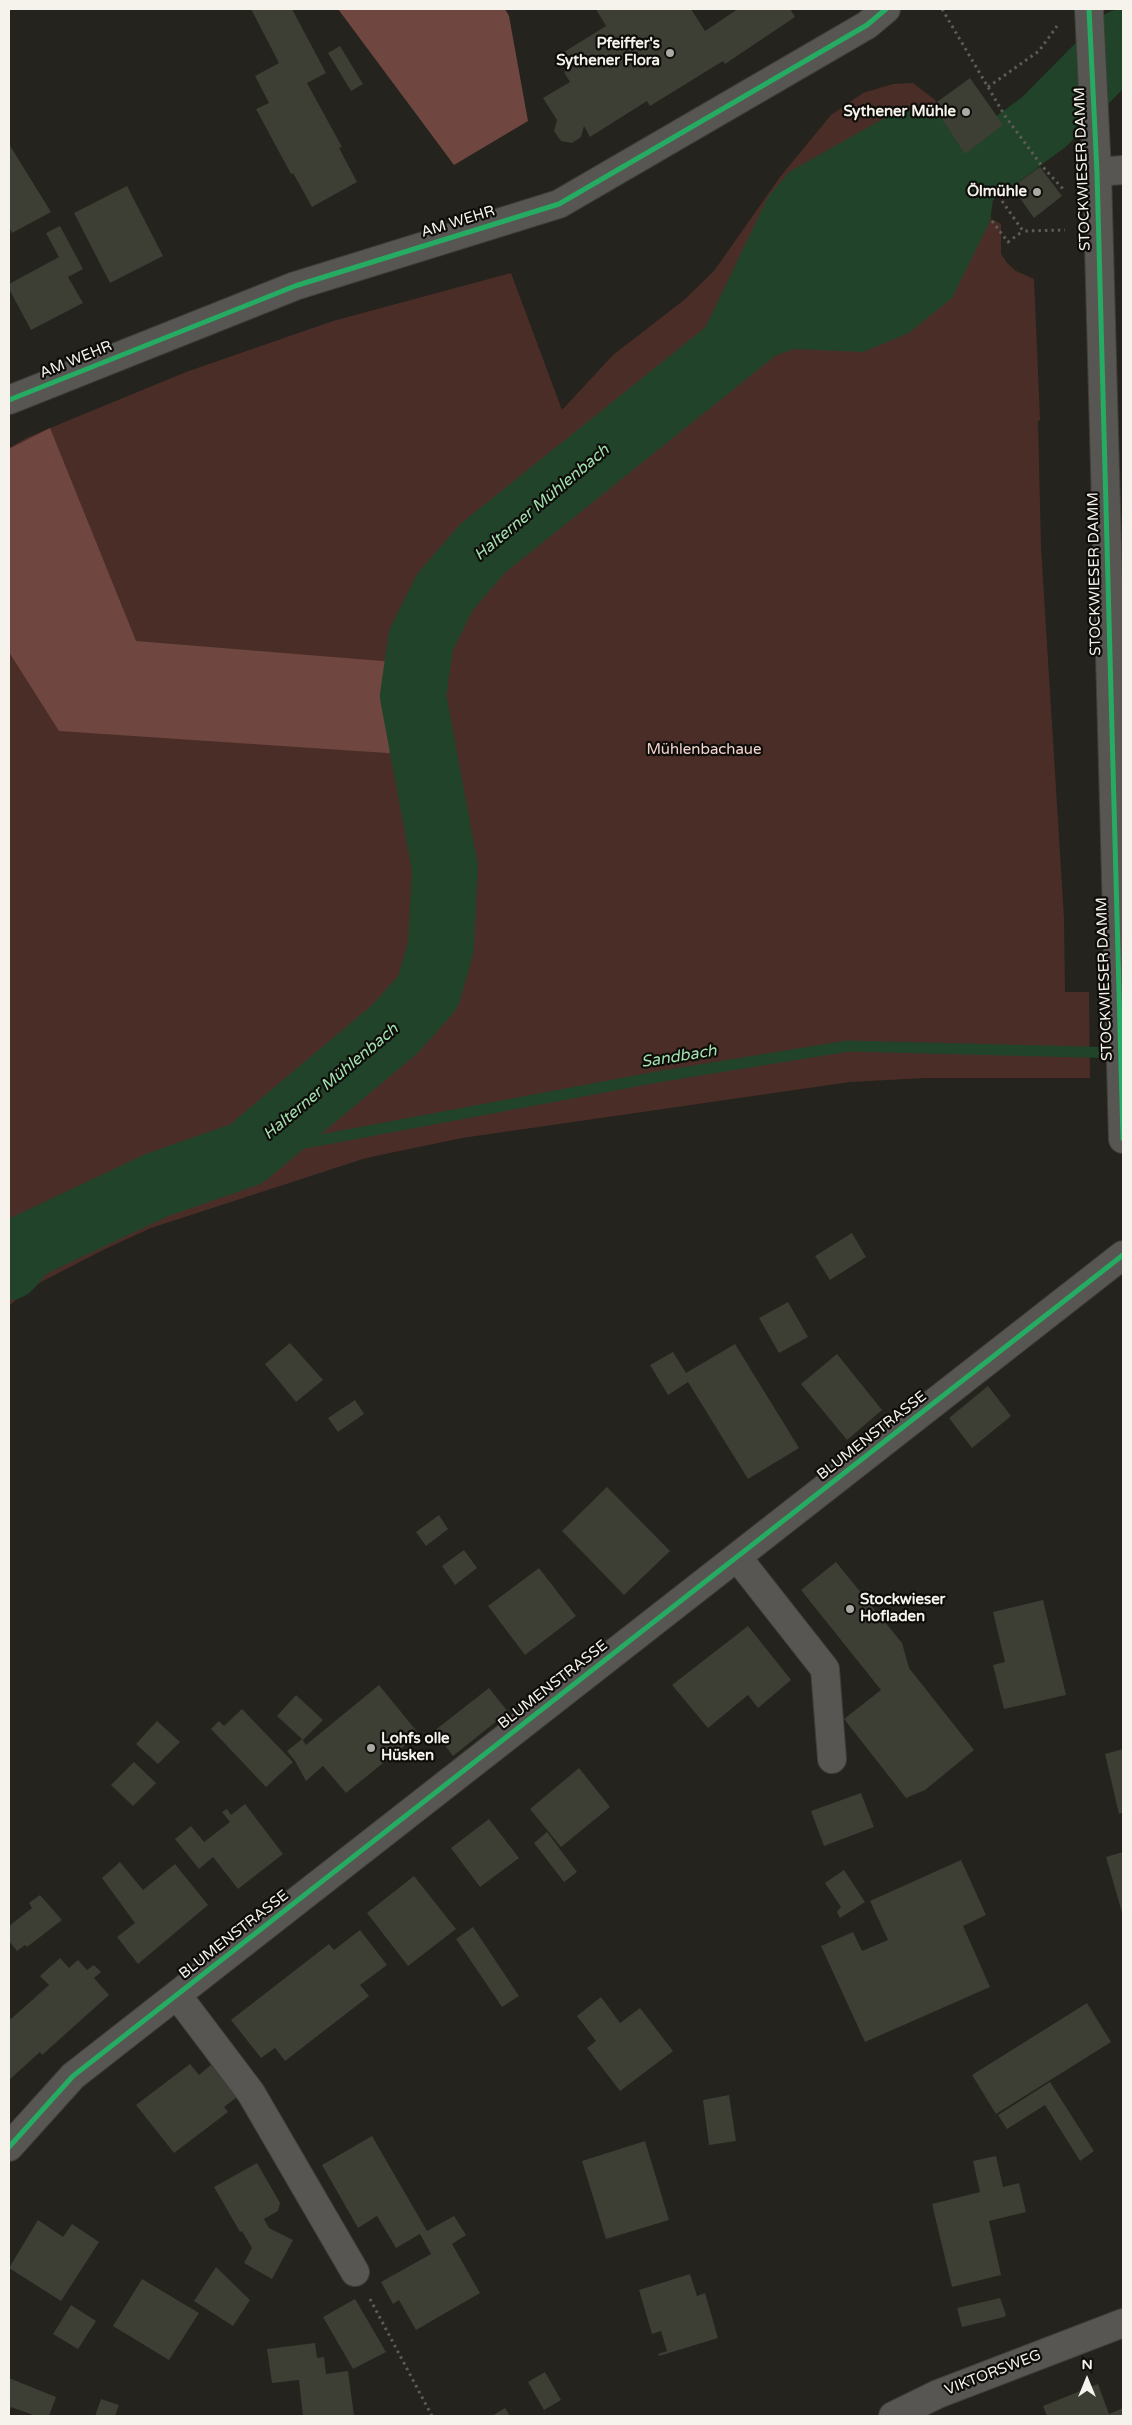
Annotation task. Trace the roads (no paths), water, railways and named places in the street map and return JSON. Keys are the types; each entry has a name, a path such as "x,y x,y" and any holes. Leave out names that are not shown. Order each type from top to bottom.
{"street":[{"name":"AM WEHR","path":"9,400 295,286 559,204 867,25 886,9"},
{"name":"STOCKWIESER DAMM","path":"1089,13 1097,172 1118,1014 1123,1139"},
{"path":"1097,172 1123,170"},
{"name":"BLUMENSTRASSE","path":"9,2147 73,2076 1123,1255"},
{"path":"737,1557 825,1669 832,1759"},
{"name":"BLUMENSTRASSE","path":"177,1995 251,2093 355,2272"},
{"name":"VIKTORSWEG","path":"893,2416 938,2394 1123,2323"}],"waterway":[{"name":"Halterner Mühlenbach","path":"948,201 969,177 1044,122 1123,42"},
{"name":"Halterner Mühlenbach","path":"9,1267 26,1247 157,1185 246,1154 395,1029 428,992 441,947 445,868 413,696 421,640 445,592 483,548 751,333"},
{"name":"Sandbach","path":"246,1154 657,1077 848,1046 1122,1053"}],"place":[{"name":"Pfeiffer's Sythener Flora","path":"670,53"},
{"name":"Sythener Mühle","path":"966,112"},
{"name":"Ölmühle","path":"1037,192"},
{"name":"Stockwieser Hofladen","path":"850,1609"},
{"name":"Lohfs olle Hüsken","path":"371,1748"}],"park label":[{"name":"Mühlenbachaue","path":"704,750"}]}
